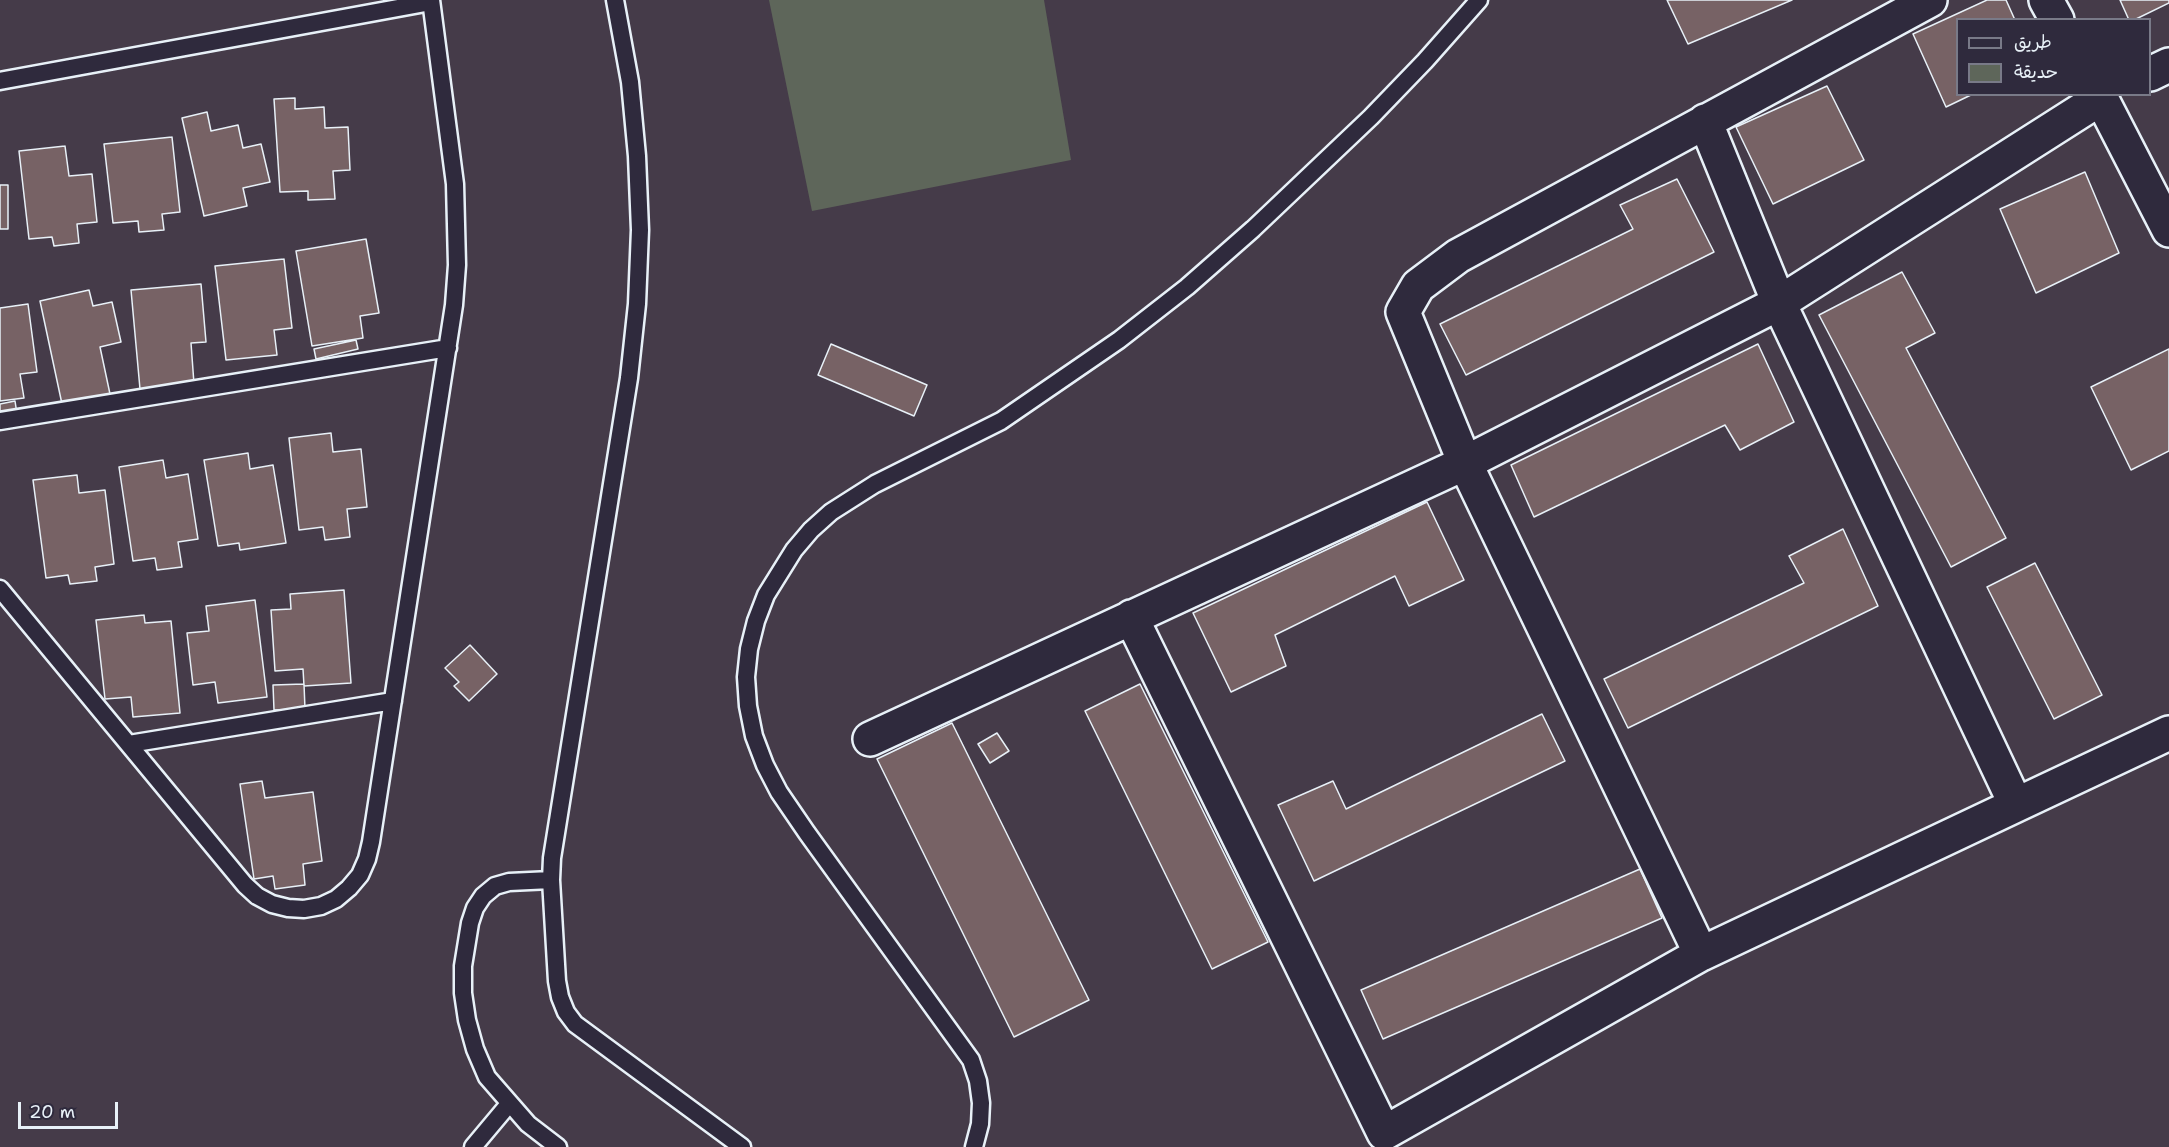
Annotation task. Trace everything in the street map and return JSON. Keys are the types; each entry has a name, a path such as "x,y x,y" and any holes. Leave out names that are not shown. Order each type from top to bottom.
{"street":[{"path":"1701,954 1465,463 1403,312 1418,286 1458,256 1930,0"},
{"path":"2046,0 2056,18"},
{"path":"2151,74 2169,65"},
{"path":"870,739 1465,463 1779,303 2103,96 2169,230"},
{"path":"1705,121 1779,303 2016,806"},
{"path":"1131,617 1376,1140 1701,954 2169,733"}],"lane":[{"path":"615,0 630,82 637,156 639,230 637,304 629,378 555,836 551,880 558,981 560,997 566,1012 575,1024 742,1147"},
{"path":"974,1147 980,1124 981,1103 978,1081 971,1060 801,825 779,792 765,765 752,726 746,677 749,649 766,595 794,550 831,512 875,484 1001,421 1119,340 1187,287 1252,230 1371,117 1479,0"},
{"path":"0,81 431,1 455,184 457,265 454,305 367,859 360,875 350,888 328,902 304,909 272,904 257,896 245,885 0,589"},
{"path":"0,421 448,348"},
{"path":"129,744 393,701"},
{"path":"551,880 509,882 495,886 483,896 474,908 470,923 463,966 463,993 475,1049 487,1077 528,1124 558,1147"},
{"path":"473,1147 509,1104"}],"green space":[{"path":"769,0 1044,0 1071,160 812,211"}],"building":[{"path":"1667,0 1792,0 1688,44"},
{"path":"1987,0 2006,0 2014,18 1956,18 1956,96 1969,96 1946,107 1913,34"},
{"path":"2120,0 2169,0 2169,3 2138,18 2128,18"},
{"path":"1827,86 1864,160 1773,204 1736,127"},
{"path":"295,98 295,109 324,107 325,128 348,127 350,170 333,171 335,199 308,200 308,191 280,192 274,99"},
{"path":"207,112 211,131 238,125 243,148 261,144 270,182 243,188 247,206 204,216 182,118"},
{"path":"172,137 180,212 162,214 164,230 139,232 138,221 113,223 104,144"},
{"path":"65,146 69,176 92,174 97,222 77,224 79,243 54,246 52,237 29,239 19,151"},
{"path":"2085,172 2119,253 2036,293 2000,209"},
{"path":"1677,179 1714,252 1466,375 1440,324 1633,229 1620,205"},
{"path":"0,185 8,185 8,229 0,229"},
{"path":"366,239 379,313 360,316 363,338 312,346 296,251"},
{"path":"284,259 292,328 274,330 277,355 226,360 215,266"},
{"path":"1902,272 1935,333 1906,348 2006,538 1951,567 1819,315"},
{"path":"201,284 206,342 191,343 194,384 140,389 131,290"},
{"path":"89,290 93,306 112,302 121,342 100,347 110,394 62,404 40,301"},
{"path":"28,304 37,372 20,374 24,398 0,401 0,308"},
{"path":"356,340 358,349 316,359 314,349"},
{"path":"831,344 927,385 914,416 818,375"},
{"path":"1758,344 1794,422 1740,450 1725,425 1534,517 1511,465"},
{"path":"2169,349 2169,451 2131,470 2091,387"},
{"path":"15,401 17,414 0,417 0,404"},
{"path":"331,433 333,452 361,449 367,507 347,509 350,537 325,540 323,527 299,530 289,438"},
{"path":"248,453 250,469 273,465 286,543 240,550 239,543 218,546 204,460"},
{"path":"163,460 166,478 188,474 198,539 178,542 182,567 157,570 155,558 133,561 119,467"},
{"path":"77,475 79,493 105,490 114,564 95,567 97,581 70,584 68,575 46,578 33,480"},
{"path":"1427,502 1464,580 1409,606 1395,576 1275,635 1286,666 1231,692 1193,613"},
{"path":"1843,529 1878,606 1628,728 1604,679 1804,583 1789,556"},
{"path":"2035,563 2102,695 2054,719 1987,587"},
{"path":"344,590 351,683 304,686 303,669 275,671 271,610 291,609 290,594"},
{"path":"255,600 267,697 218,703 215,682 193,685 187,633 209,631 206,606"},
{"path":"144,615 145,623 171,621 180,713 133,717 131,697 105,699 96,620"},
{"path":"470,645 497,674 469,701 454,686 459,682 445,668"},
{"path":"304,684 305,709 274,710 273,685"},
{"path":"1140,684 1268,942 1212,969 1085,711"},
{"path":"1542,714 1565,761 1314,881 1278,805 1333,781 1346,809"},
{"path":"952,723 1089,1000 1014,1037 877,759"},
{"path":"997,733 1009,751 990,763 978,744"},
{"path":"262,781 265,798 313,792 322,861 303,864 305,885 275,889 273,876 254,879 240,784"},
{"path":"1640,869 1662,918 1383,1039 1361,990"}]}
